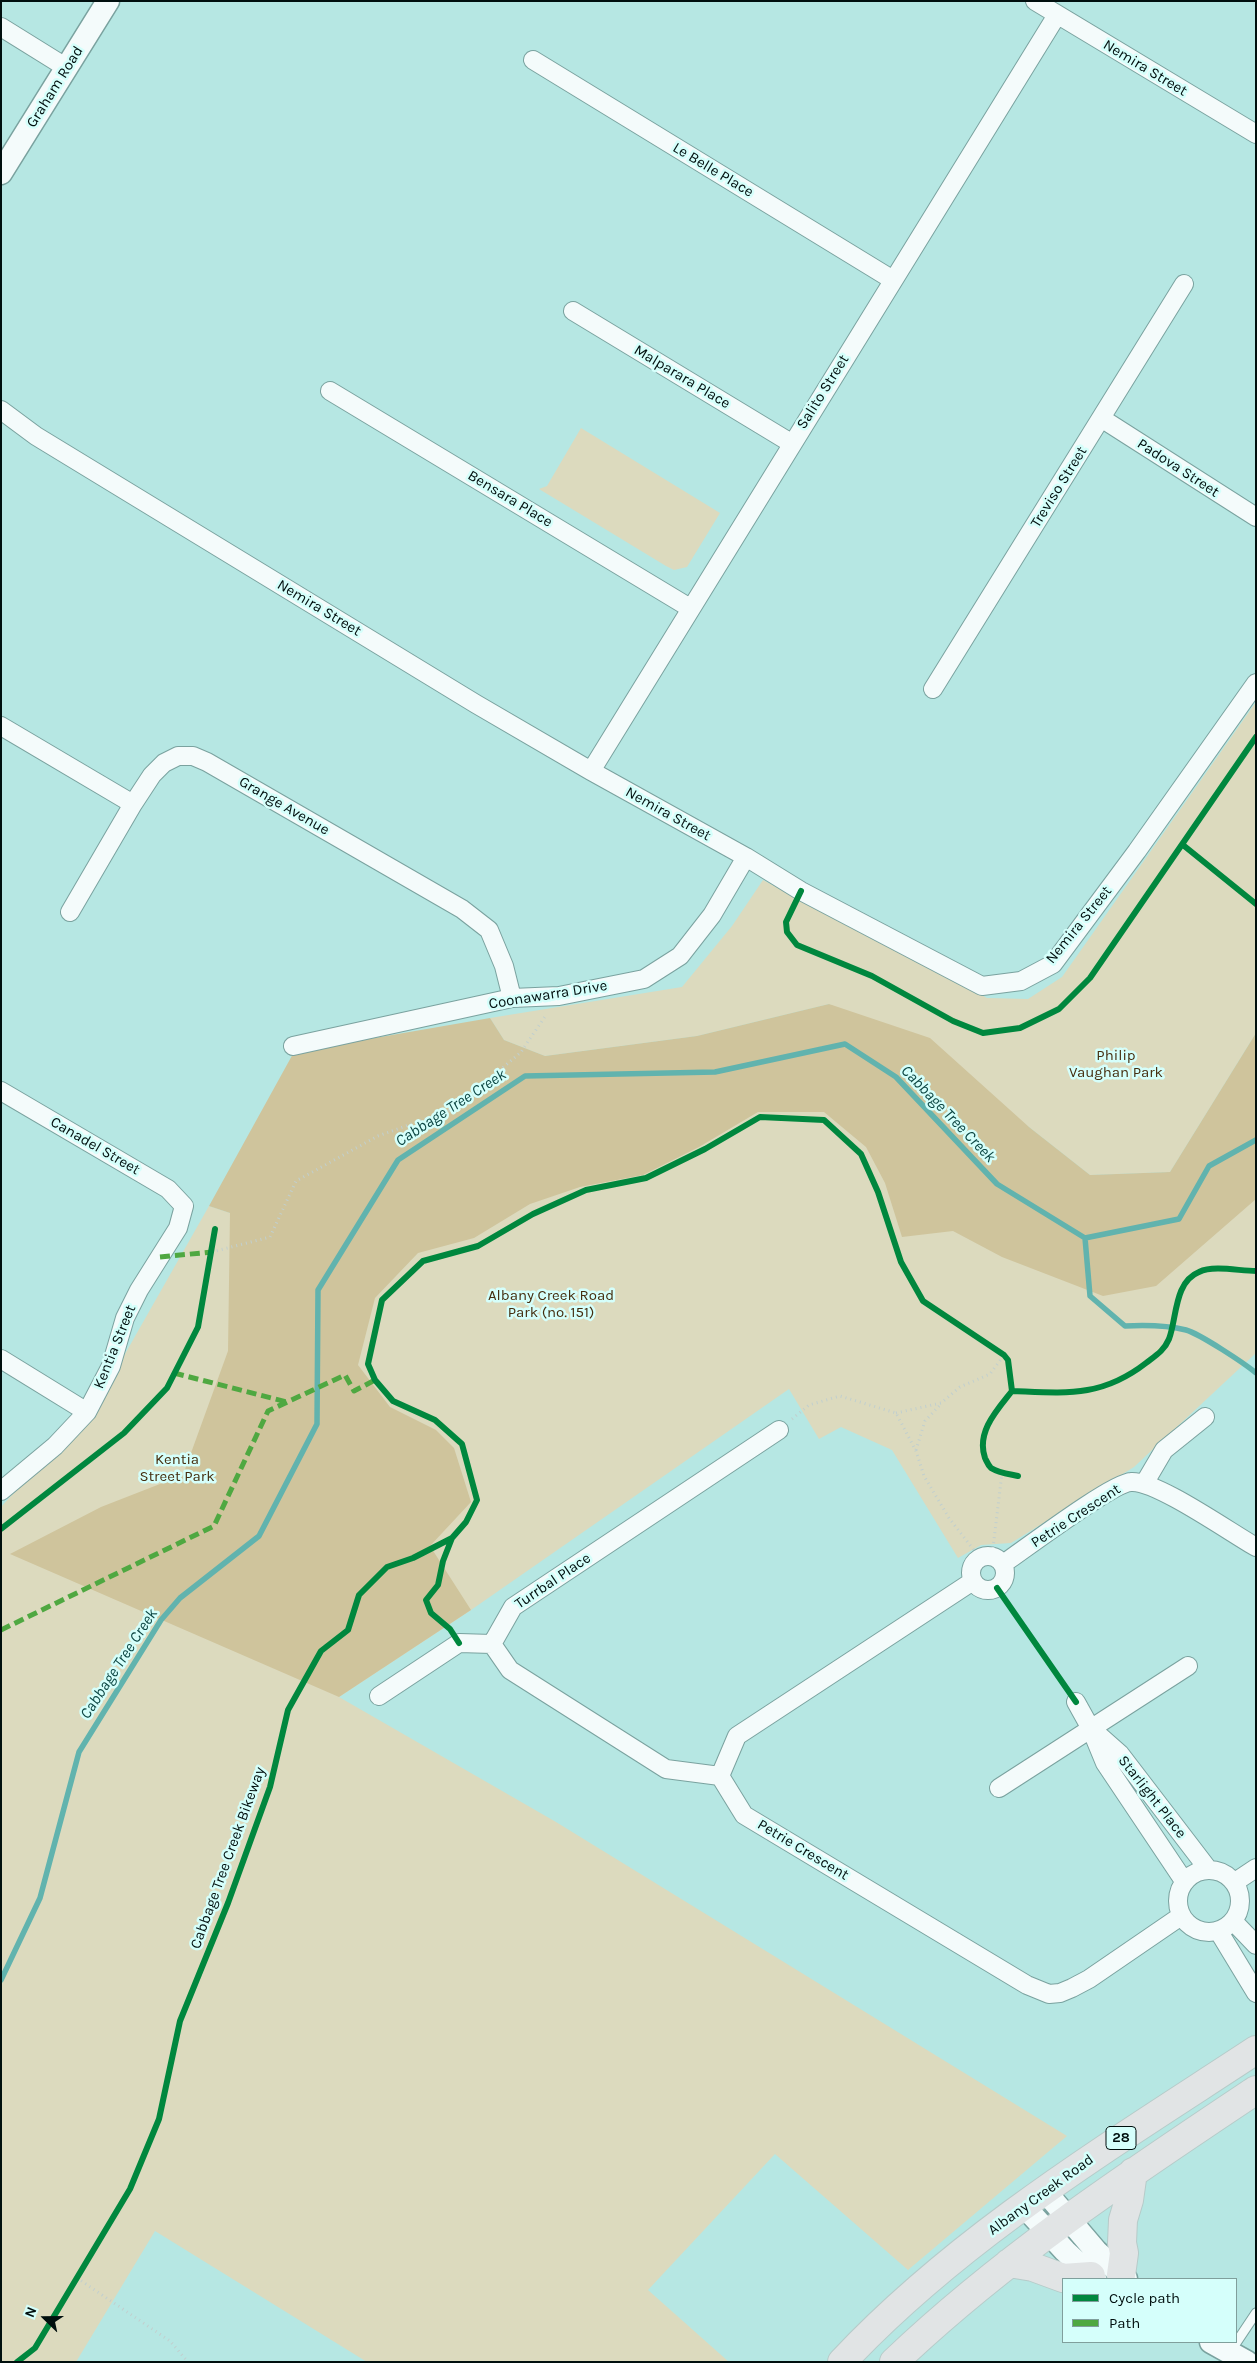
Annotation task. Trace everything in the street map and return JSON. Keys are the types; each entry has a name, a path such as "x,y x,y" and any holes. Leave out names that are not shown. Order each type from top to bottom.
{"main road":[{"name":"Albany Creek Road","path":"842,2362 916,2292 974,2243 1033,2198 1256,2050"},
{"name":"28","path":"894,2362 937,2323 1058,2225 1256,2090"},
{"path":"1124,2277 1123,2220 1134,2172"},
{"path":"1009,2263 1033,2267 1063,2278 1093,2278"}],"street":[{"name":"Graham Road","path":"1,173 108,1"},
{"name":"Nemira Street","path":"1035,1 1256,134"},
{"name":"Salito Street","path":"591,771 1058,15"},
{"path":"1,27 67,68"},
{"name":"Le Belle Place","path":"532,60 893,280"},
{"name":"Treviso Street","path":"933,689 1184,284"},
{"name":"Malparara Place","path":"573,310 792,443"},
{"name":"Bensara Place","path":"330,391 690,608"},
{"name":"Nemira Street","path":"1,410 36,436 476,704 591,771 746,857 801,892 982,986 1021,981 1053,964 1137,851 1256,683"},
{"name":"Padova Street","path":"1101,418 1256,517"},
{"path":"1,726 133,804"},
{"name":"Grange Avenue","path":"70,912 133,804 164,763 178,756 193,756 462,909 489,930 504,966 512,998"},
{"name":"Coonawarra Drive","path":"293,1046 512,998 559,996 644,979 680,956 712,914 746,857"},
{"name":"Canadel Street","path":"1,1091 168,1189 184,1206"},
{"name":"Kentia Street","path":"1,1491 55,1446 87,1412 111,1366 125,1318 139,1290 178,1228 184,1206"},
{"path":"1,1360 87,1412"},
{"path":"1144,1484 1164,1450 1205,1417"},
{"name":"Turrbal Place","path":"492,1644 513,1607 778,1430"},
{"name":"Petrie Crescent","path":"992,1559 1109,1490 1130,1482 1144,1484 1166,1494 1256,1547"},
{"path":"992,1559 1005,1577 997,1588 988,1590 980,1588 973,1581 971,1572 974,1564 992,1559"},
{"path":"379,1696 459,1644 492,1644 510,1670 666,1769 720,1776 737,1736 973,1581"},
{"path":"999,1788 1188,1666"},
{"name":"Starlight Place","path":"1076,1702 1091,1728 1105,1763 1184,1881"},
{"name":"Starlight Place","path":"1091,1728 1120,1754 1208,1869"},
{"name":"Petrie Crescent","path":"720,1776 744,1815 1027,1985 1049,1994 1060,1994 1089,1979 1181,1916"},
{"path":"1235,1882 1256,1868"},
{"path":"1208,1869 1219,1870 1229,1876 1235,1882 1240,1892 1241,1903 1233,1921 1219,1932 1211,1933 1196,1930 1187,1924 1177,1906 1178,1894 1184,1881 1201,1870 1208,1869"},
{"path":"1233,1921 1256,1945"},
{"path":"1219,1932 1256,1993"},
{"path":"1033,2198 1058,2225 1093,2278"},
{"path":"1058,2225 1096,2251 1124,2277"}],"lane":[{"path":"1237,2341 1256,2312"}],"path":[{"path":"212,1252 270,1237 296,1181 378,1136 456,1108 521,1052 559,996"},
{"path":"210,1261 213,1244"},
{"path":"916,1451 925,1421 941,1403 960,1387 990,1374 1004,1356"},
{"path":"778,1430 809,1405 840,1396 896,1413 941,1403"},
{"path":"896,1413 916,1451 924,1476 949,1518 992,1559"},
{"path":"993,1469 1011,1475"},
{"path":"992,1559 1002,1473"},
{"path":"72,2286 82,2270"},
{"path":"77,2278 170,2342 188,2362"}],"green space":[{"path":"581,428 720,513 687,567 674,570 666,566 539,489 547,486"},
{"name":"Philip Vaughan Park","path":"1256,702 1256,1033 1170,1172 1090,1175 1029,1127 829,1004 697,1036 545,1056 504,1040 490,1018 682,987 732,926 763,880 987,998 1028,999 1062,977"},
{"path":"845,1044 1085,1238 1256,1140 1256,1353 1134,1467 1011,1543 981,1545 958,1558 892,1450 841,1427 819,1439 789,1389 471,1610 339,1697 556,1822 1067,2136 908,2270 775,2154 648,2290 729,2362 367,2362 155,2231 76,2362 1,2362 1,1507 100,1398 209,1206 230,1213"}],"shaded area":[{"path":"829,1004 930,1038 1029,1127 1090,1175 1170,1172 1256,1033 1256,1199 1156,1286 1103,1296 1002,1257 953,1231 902,1237 885,1183 866,1147 824,1112 758,1112 699,1147 643,1175 580,1187 530,1204 474,1238 418,1253 375,1298 358,1365 390,1407 436,1430 454,1448 471,1502 430,1546 471,1610 339,1697 10,1554 101,1507 183,1475 228,1351 230,1213 209,1206 294,1052 490,1018 504,1040 545,1056 697,1036"}],"waterway":[{"name":"Cabbage Tree Creek","path":"1,1980 40,1898 79,1752 161,1620 180,1598 259,1536 317,1424 318,1290 398,1160 525,1076 715,1072 845,1044 896,1077 997,1184 1085,1238 1179,1219 1209,1166 1256,1140"},
{"path":"1085,1238 1090,1296 1125,1326 1156,1326 1186,1330 1211,1343 1256,1373"}],"marked path":[{"path":"160,1257 212,1252"},
{"path":"174,1373 287,1402"},
{"path":"1,1630 214,1526 268,1411 345,1375 354,1391 375,1380"}],"cycle path":[{"path":"801,891 786,922 787,932 797,945 872,976 953,1021 983,1033 1020,1028 1059,1009 1090,978 1256,737"},
{"path":"1183,845 1256,904"},
{"name":"Cabbage Tree Creek Bikeway","path":"17,2362 35,2348 130,2189 159,2119 180,2021 228,1903 270,1787 288,1710 321,1651 348,1630 359,1595 387,1567 413,1558 452,1538 466,1522 477,1500 462,1444 435,1420 393,1401 375,1380 368,1364 382,1300 423,1261 478,1246 533,1214 586,1190 646,1178 705,1149 760,1117 824,1120 861,1154 878,1192 901,1262 923,1301 1004,1355 1008,1360 1012,1391"},
{"path":"1,1529 124,1433 167,1388 198,1327 215,1229"},
{"path":"1012,1391 1082,1391 1114,1382 1146,1363 1165,1347 1172,1331 1181,1292 1191,1277 1199,1272 1212,1269 1256,1271"},
{"path":"1012,1391 989,1422 983,1439 983,1448 985,1458 991,1468 1018,1476"},
{"path":"452,1538 443,1561 438,1585 426,1600 431,1613 450,1629 459,1643"},
{"path":"997,1588 1076,1702"}],"park label":[{"name":"Albany Creek Road Park (no. 151)","path":"551,1304"},
{"name":"Kentia Street Park","path":"177,1468"}]}
